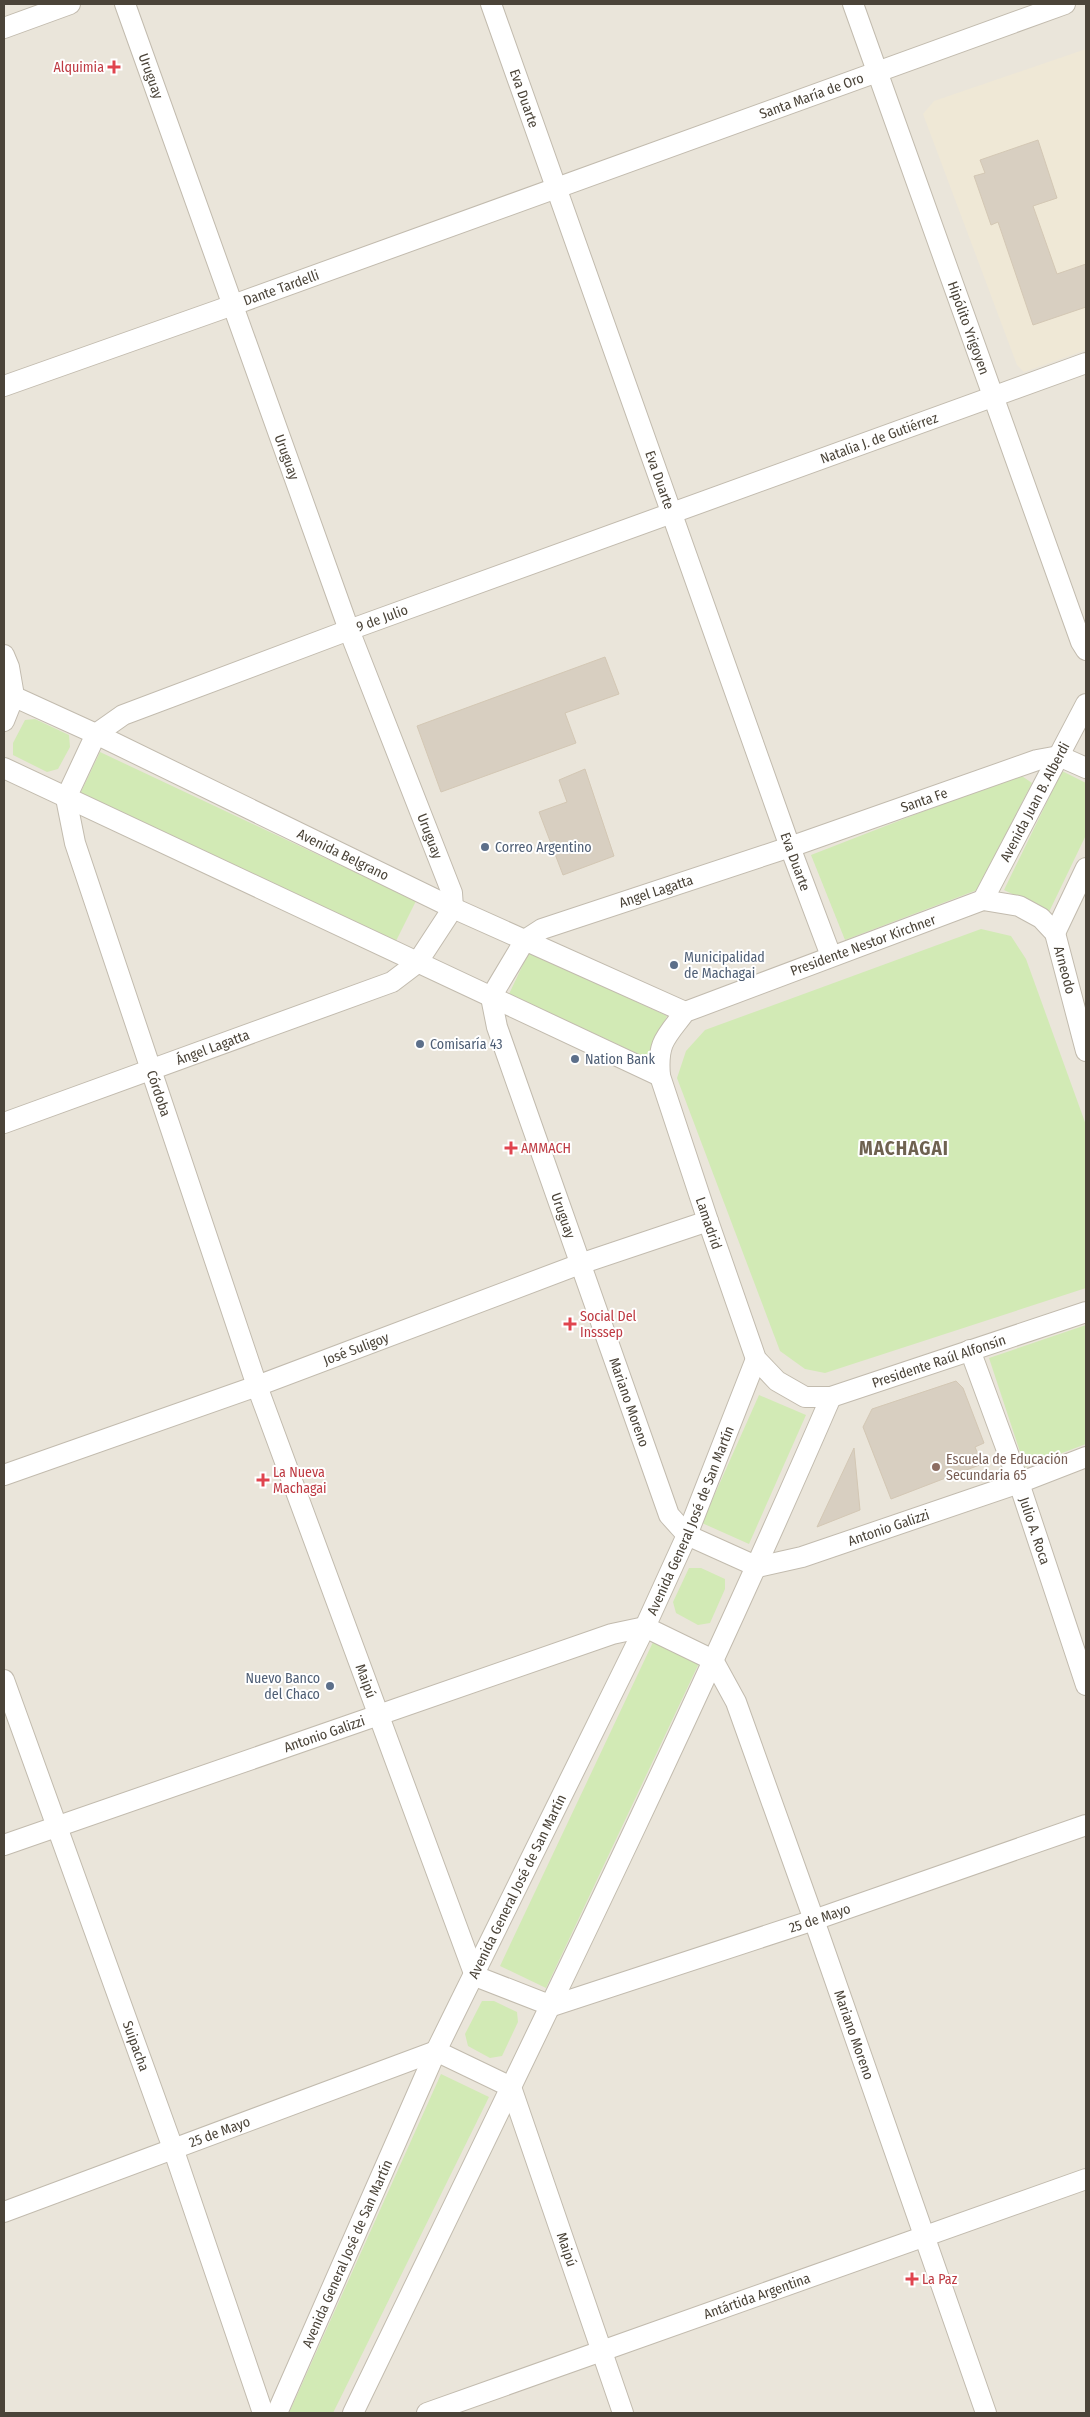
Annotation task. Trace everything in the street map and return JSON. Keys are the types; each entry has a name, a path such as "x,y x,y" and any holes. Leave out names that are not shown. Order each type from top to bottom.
{"street":[{"path":"4,28 70,4"},
{"name":"Uruguay","path":"125,4 349,630 452,893 453,908"},
{"name":"Eva Duarte","path":"491,4 790,847 831,956"},
{"name":"Hipólito Yrigoyen","path":"853,4 1081,642 1086,650"},
{"name":"Santa María de Oro","path":"556,188 1065,4"},
{"name":"Dante Tardelli","path":"4,386 556,188"},
{"name":"Natalia J. de Gutiérrez","path":"672,512 1086,363"},
{"name":"9 de Julio","path":"96,734 123,715 672,512"},
{"path":"4,655 9,667 9,694 4,721"},
{"name":"Avenida Belgrano","path":"9,694 96,734 453,908 685,1012"},
{"name":"Avenida Juan B. Alberdi","path":"983,900 1086,704"},
{"path":"66,798 96,734"},
{"path":"1059,756 1086,768"},
{"name":"Santa Fe","path":"790,847 1037,760 1059,756"},
{"path":"4,768 660,1076"},
{"name":"Córdoba","path":"66,798 75,843 257,1386"},
{"name":"Angel Lagatta","path":"525,940 542,929 790,847"},
{"path":"1055,934 1086,868"},
{"name":"Presidente Nestor Kirchner","path":"685,1012 983,900 1019,906"},
{"name":"Arneodo","path":"1019,906 1041,918 1055,934 1086,1052"},
{"name":"Ángel Lagatta","path":"4,1123 392,982 417,963 453,908"},
{"path":"491,997 525,940"},
{"name":"Uruguay","path":"491,997 497,1027 580,1264"},
{"name":"Lamadrid","path":"685,1012 663,1040 659,1057 660,1076 756,1359 777,1381 791,1389"},
{"name":"José Suligoy","path":"4,1475 257,1386 580,1264 708,1221"},
{"name":"Mariano Moreno","path":"580,1264 670,1515 687,1535"},
{"name":"Presidente Raúl Alfonsín","path":"791,1389 805,1397 831,1397 1086,1312"},
{"name":"Julio A. Roca","path":"970,1350 1019,1483 1086,1685"},
{"name":"Avenida General José de San Martín","path":"277,2413 436,2051 475,1976 645,1628 687,1535 756,1359"},
{"name":"Maipú","path":"257,1386 475,1976"},
{"path":"353,2413 552,2006 758,1567 831,1397"},
{"name":"Antonio Galizzi","path":"758,1567 802,1557 1019,1483 1086,1457"},
{"path":"687,1535 758,1567"},
{"path":"645,1628 713,1660"},
{"name":"Antonio Galizzi","path":"4,1845 612,1634 645,1628"},
{"name":"Mariano Moreno","path":"713,1660 736,1702 986,2413"},
{"name":"Suipacha","path":"4,1680 174,2151 263,2413"},
{"name":"25 de Mayo","path":"552,2006 814,1920 1086,1825"},
{"path":"475,1976 552,2006"},
{"path":"436,2051 511,2087"},
{"name":"25 de Mayo","path":"4,2212 174,2151 436,2051"},
{"name":"Maipú","path":"511,2087 624,2413"},
{"name":"Antártida Argentina","path":"427,2413 1086,2180"}],"shaded area":[{"path":"4,4 1086,4 1086,2413 4,2413"},
{"path":"1086,49 1086,350 1024,372 1017,365 923,114 934,101"}],"green space":[{"path":"35,719 69,735 70,747 58,769 47,772 13,755 13,743 25,720"},
{"path":"100,752 416,901 395,943 80,794"},
{"path":"1062,771 1086,783 1086,835 1049,912 1004,890"},
{"path":"1019,774 1032,783 977,890 845,940 811,855"},
{"path":"981,929 1011,936 1026,959 1086,1125 1086,1288 825,1373 805,1369 780,1351 677,1078 686,1051 705,1030"},
{"path":"529,952 667,1016 647,1058 509,994"},
{"path":"1086,1325 1086,1444 1025,1467 989,1358"},
{"path":"759,1395 806,1415 749,1544 702,1523"},
{"path":"689,1568 701,1568 725,1579 725,1589 710,1623 698,1625 676,1613 673,1602"},
{"path":"654,1640 700,1661 546,1988 500,1966"},
{"path":"482,2001 494,2001 517,2012 518,2022 502,2056 490,2058 468,2046 465,2034"},
{"path":"441,2074 489,2097 333,2413 289,2413"}],"building":[{"path":"1038,140 1057,198 1033,206 1057,274 1086,264 1086,307 1033,325 998,222 991,225 974,176 985,173 980,160"},
{"path":"605,657 619,694 565,713 576,743 441,792 417,726"},
{"path":"585,769 614,856 563,875 539,812 567,802 559,780"},
{"path":"956,1381 963,1388 984,1443 975,1447 982,1464 891,1499 863,1427 872,1409"},
{"path":"854,1448 860,1510 817,1527"}],"place":[{"name":"Alquimia","path":"114,67"},
{"name":"Correo Argentino","path":"485,847"},
{"name":"Municipalidad de Machagai","path":"674,965"},
{"name":"Comisaría 43","path":"420,1044"},
{"name":"Nation Bank","path":"575,1059"},
{"name":"AMMACH","path":"511,1148"},
{"name":"Social Del Insssep","path":"570,1324"},
{"name":"Escuela de Educación Secundaria 65","path":"936,1467"},
{"name":"La Nueva Machagai","path":"263,1480"},
{"name":"Nuevo Banco del Chaco","path":"330,1686"},
{"name":"La Paz","path":"912,2279"}],"district":[{"name":"MACHAGAI","path":"904,1148"}]}
